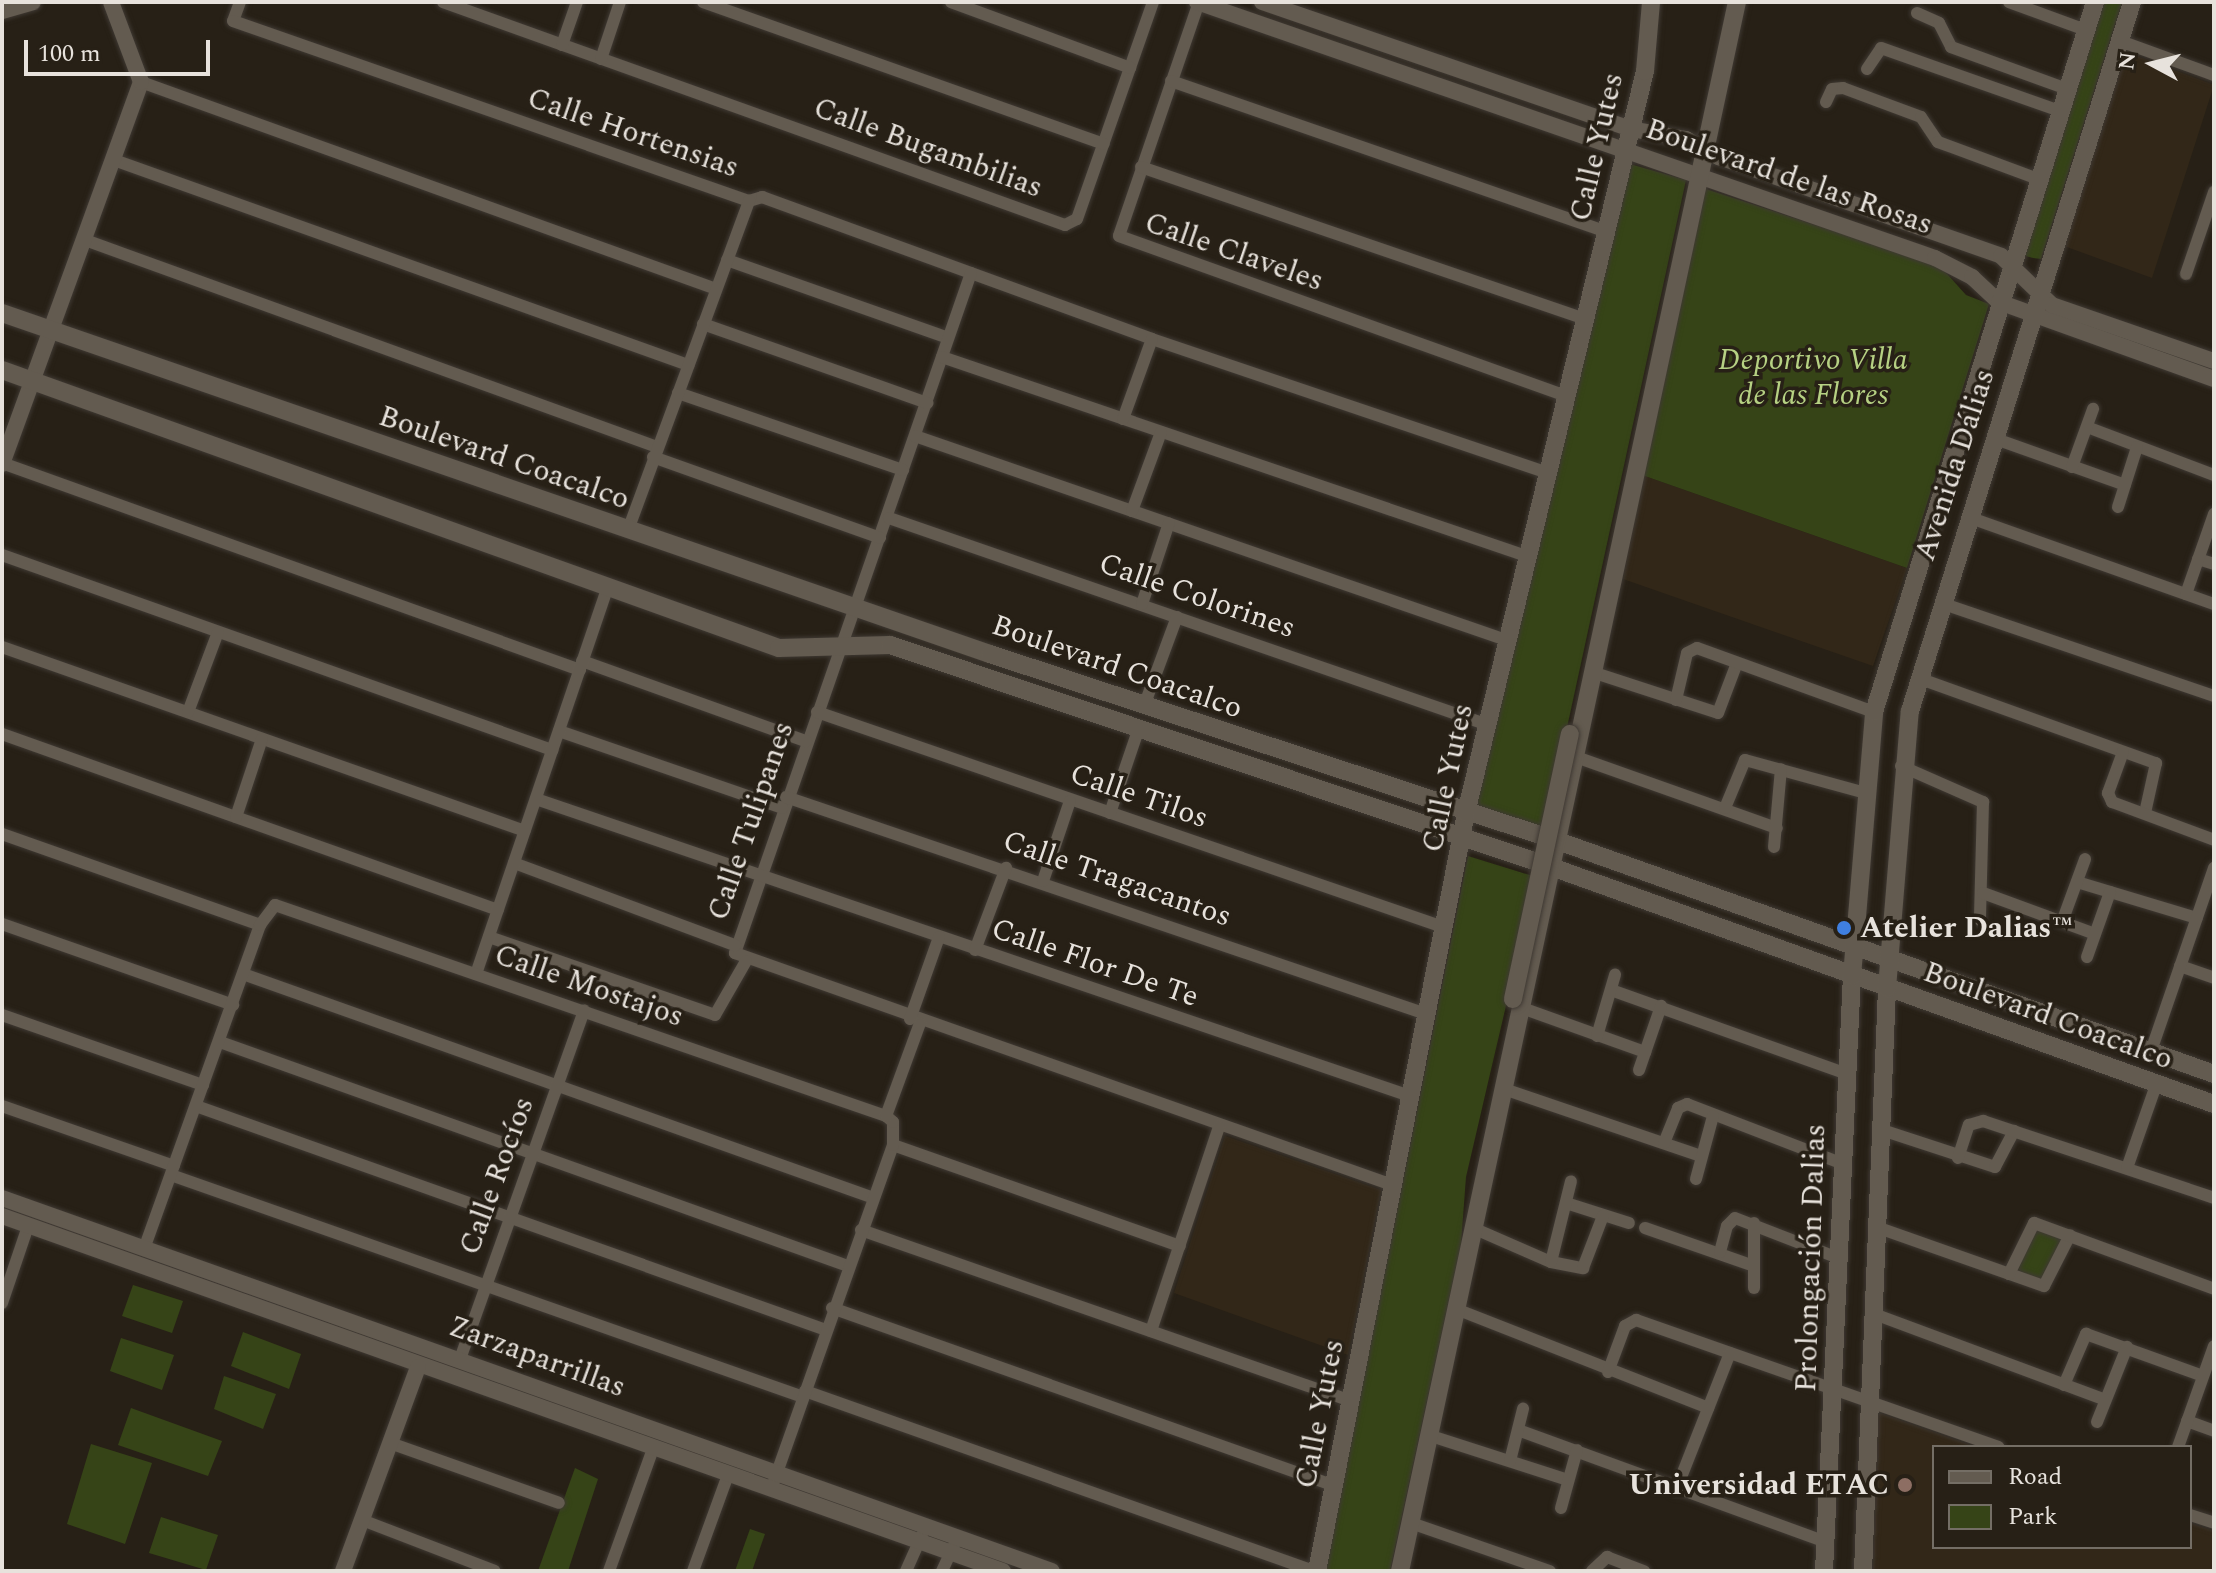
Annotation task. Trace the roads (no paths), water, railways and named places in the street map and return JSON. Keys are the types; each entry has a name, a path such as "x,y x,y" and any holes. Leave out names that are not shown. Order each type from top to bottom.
{"main road":[{"name":"Calle Yutes","path":"1316,1571 1413,1097 1466,813 1627,149 1651,2"},
{"path":"1474,1223 1504,1089 1518,1004 1553,868 1737,2"},
{"name":"Avenida Dálias","path":"1856,948 1874,712 1999,302 2095,2"},
{"name":"Avenida Dálias","path":"1889,957 1901,766 1918,678 2132,2"},
{"name":"Boulevard Coacalco","path":"2,313 1144,706 1558,841 2214,1074"},
{"name":"Boulevard Coacalco","path":"2,370 779,648 842,649 890,645 1553,868 2214,1104"},
{"path":"1400,1571 1474,1223 1604,575 1627,512"},
{"name":"Prolongación Dalias","path":"1824,1571 1852,976 1856,948"},
{"path":"1863,1571 1877,1315 1889,957"}],"street":[{"path":"2,11 33,2"},
{"path":"111,2 141,82 2,463 806,741"},
{"name":"Calle Hortensias","path":"240,2 233,21 749,201 628,530"},
{"name":"Calle Bugambilias","path":"443,2 1065,225 1077,219 1153,2"},
{"path":"562,45 577,2"},
{"path":"601,59 620,2"},
{"path":"703,2 1104,144"},
{"path":"951,2 1130,68"},
{"name":"Boulevard de las Rosas","path":"1198,2 1935,258 1972,277 1999,302 2214,379"},
{"name":"Calle Claveles","path":"1198,2 1119,229 1123,241 1567,396"},
{"name":"Boulevard de las Rosas","path":"1262,2 1631,129 1677,136 1706,152 2012,262"},
{"path":"2009,2 2086,30"},
{"path":"1917,13 1939,23 1951,47 2067,89"},
{"path":"2120,41 2214,75"},
{"path":"1867,69 1881,48 2060,111"},
{"path":"1171,81 1606,232"},
{"path":"141,82 716,289"},
{"path":"1826,102 1832,89 1843,88 1921,117 1938,142 2038,179"},
{"path":"114,160 688,365"},
{"path":"1141,167 1585,319"},
{"path":"2186,274 2214,192"},
{"path":"749,201 762,197 1152,339 1549,473"},
{"path":"85,240 880,538"},
{"path":"727,260 948,338"},
{"path":"2012,262 2038,297 2214,361"},
{"name":"Calle Tulipanes","path":"971,273 889,518 806,741 735,945 746,961 1395,1186"},
{"path":"703,324 927,403"},
{"path":"1123,419 1152,339"},
{"path":"942,357 1529,557"},
{"path":"678,393 903,470"},
{"path":"2072,467 2093,409"},
{"path":"2087,427 2214,475"},
{"path":"1132,511 1161,432"},
{"path":"915,436 1509,641"},
{"path":"1993,438 2125,485"},
{"path":"2118,507 2137,447"},
{"path":"2186,594 2214,514"},
{"path":"1968,517 2214,604"},
{"name":"Calle Colorines","path":"889,518 1488,725"},
{"path":"1142,604 1169,523"},
{"path":"2,555 552,750"},
{"path":"2198,559 2214,564"},
{"path":"476,974 607,589"},
{"path":"1941,603 2214,696"},
{"path":"1144,706 1177,617"},
{"path":"188,712 218,632"},
{"path":"2,647 525,831"},
{"path":"1676,700 1691,648 1874,712"},
{"path":"1595,673 1718,713 1737,663"},
{"path":"1918,678 2156,763 2145,813"},
{"name":"Calle Tilos","path":"817,712 1446,928"},
{"path":"1110,813 1139,728"},
{"name":"Calle Tragacantos","path":"559,731 1006,868 1429,1015"},
{"path":"2,734 498,910"},
{"path":"236,817 262,739"},
{"path":"2123,752 2109,797 2214,840"},
{"path":"1576,757 1777,828"},
{"path":"1725,808 1745,760 1866,793"},
{"path":"1901,766 1983,802 1980,920"},
{"path":"1774,847 1781,769"},
{"name":"Calle Flor De Te","path":"536,799 1413,1097"},
{"path":"1043,881 1070,801"},
{"path":"2,834 260,925 144,1249"},
{"path":"2062,922 2085,859"},
{"path":"514,863 735,945"},
{"path":"975,950 1006,868"},
{"path":"2151,1051 2214,868"},
{"path":"2077,882 2197,918"},
{"path":"2087,957 2110,892"},
{"path":"1983,893 2095,934"},
{"name":"Calle Mostajos","path":"260,925 275,905 886,1116"},
{"path":"2,924 233,1005"},
{"path":"489,937 715,1015 746,961"},
{"path":"775,1479 871,1197 893,1145 896,1132 886,1116 939,937"},
{"path":"2180,966 2214,978"},
{"path":"243,974 871,1197"},
{"path":"1597,1036 1615,975"},
{"path":"1611,990 1847,1074"},
{"path":"1518,1004 1645,1052"},
{"path":"1639,1070 1661,1006"},
{"name":"Calle Rocíos","path":"460,1359 584,1010"},
{"path":"2,1015 203,1085"},
{"path":"220,1042 848,1266"},
{"path":"2127,1168 2156,1085"},
{"path":"1504,1089 1701,1156"},
{"path":"1664,1143 1682,1105 1843,1164"},
{"path":"2,1106 487,1286 1316,1571"},
{"path":"196,1106 826,1330"},
{"path":"1696,1179 1713,1116"},
{"path":"1958,1158 1975,1120 2214,1198"},
{"path":"1151,1331 1219,1127"},
{"path":"1882,1130 1958,1158 1995,1167 2014,1131"},
{"path":"893,1145 1180,1246"},
{"path":"1551,1262 1571,1181"},
{"name":"Zarzaparrillas","path":"2,1198 460,1359 775,1479 920,1541 954,1545 1052,1571"},
{"path":"1566,1203 1629,1223"},
{"name":"Zarzaparrillas","path":"2,1216 418,1367 729,1472 775,1479 925,1524 954,1545 1003,1571"},
{"path":"1474,1223 1551,1262 1576,1268 1588,1264 1603,1216"},
{"path":"1720,1252 1730,1219 1754,1223 1838,1258"},
{"path":"1754,1223 1754,1288"},
{"path":"2009,1274 2034,1223 2214,1289"},
{"path":"2,1303 28,1226"},
{"path":"1645,1228 1754,1266"},
{"path":"1879,1228 2048,1286 2070,1235"},
{"path":"861,1230 1351,1401"},
{"path":"832,1308 1335,1486"},
{"path":"1456,1309 1608,1372 1708,1408"},
{"path":"1877,1315 2105,1400"},
{"path":"1608,1372 1629,1321 1992,1445"},
{"path":"2064,1385 2086,1334 2203,1376"},
{"path":"2179,1445 2214,1346"},
{"path":"2097,1422 2127,1347"},
{"path":"1676,1490 1730,1353"},
{"path":"343,1571 418,1367"},
{"path":"1510,1461 1523,1409"},
{"path":"2187,1421 2214,1431"},
{"path":"1518,1430 1826,1542"},
{"path":"1428,1435 1568,1480"},
{"path":"390,1443 559,1503"},
{"path":"609,1571 654,1446"},
{"path":"1561,1508 1577,1450"},
{"path":"693,1571 729,1472"},
{"path":"2192,1516 2214,1523"},
{"path":"362,1520 495,1571"},
{"path":"1411,1523 1550,1571"},
{"path":"906,1571 925,1524"},
{"path":"942,1571 954,1545"},
{"path":"1592,1571 1607,1557 1644,1571"}],"place":[{"name":"Atelier Dalias™","path":"1844,928"},
{"name":"Universidad ETAC","path":"1905,1485"}],"park label":[{"name":"Deportivo Villa de las Flores","path":"1813,377"}]}
